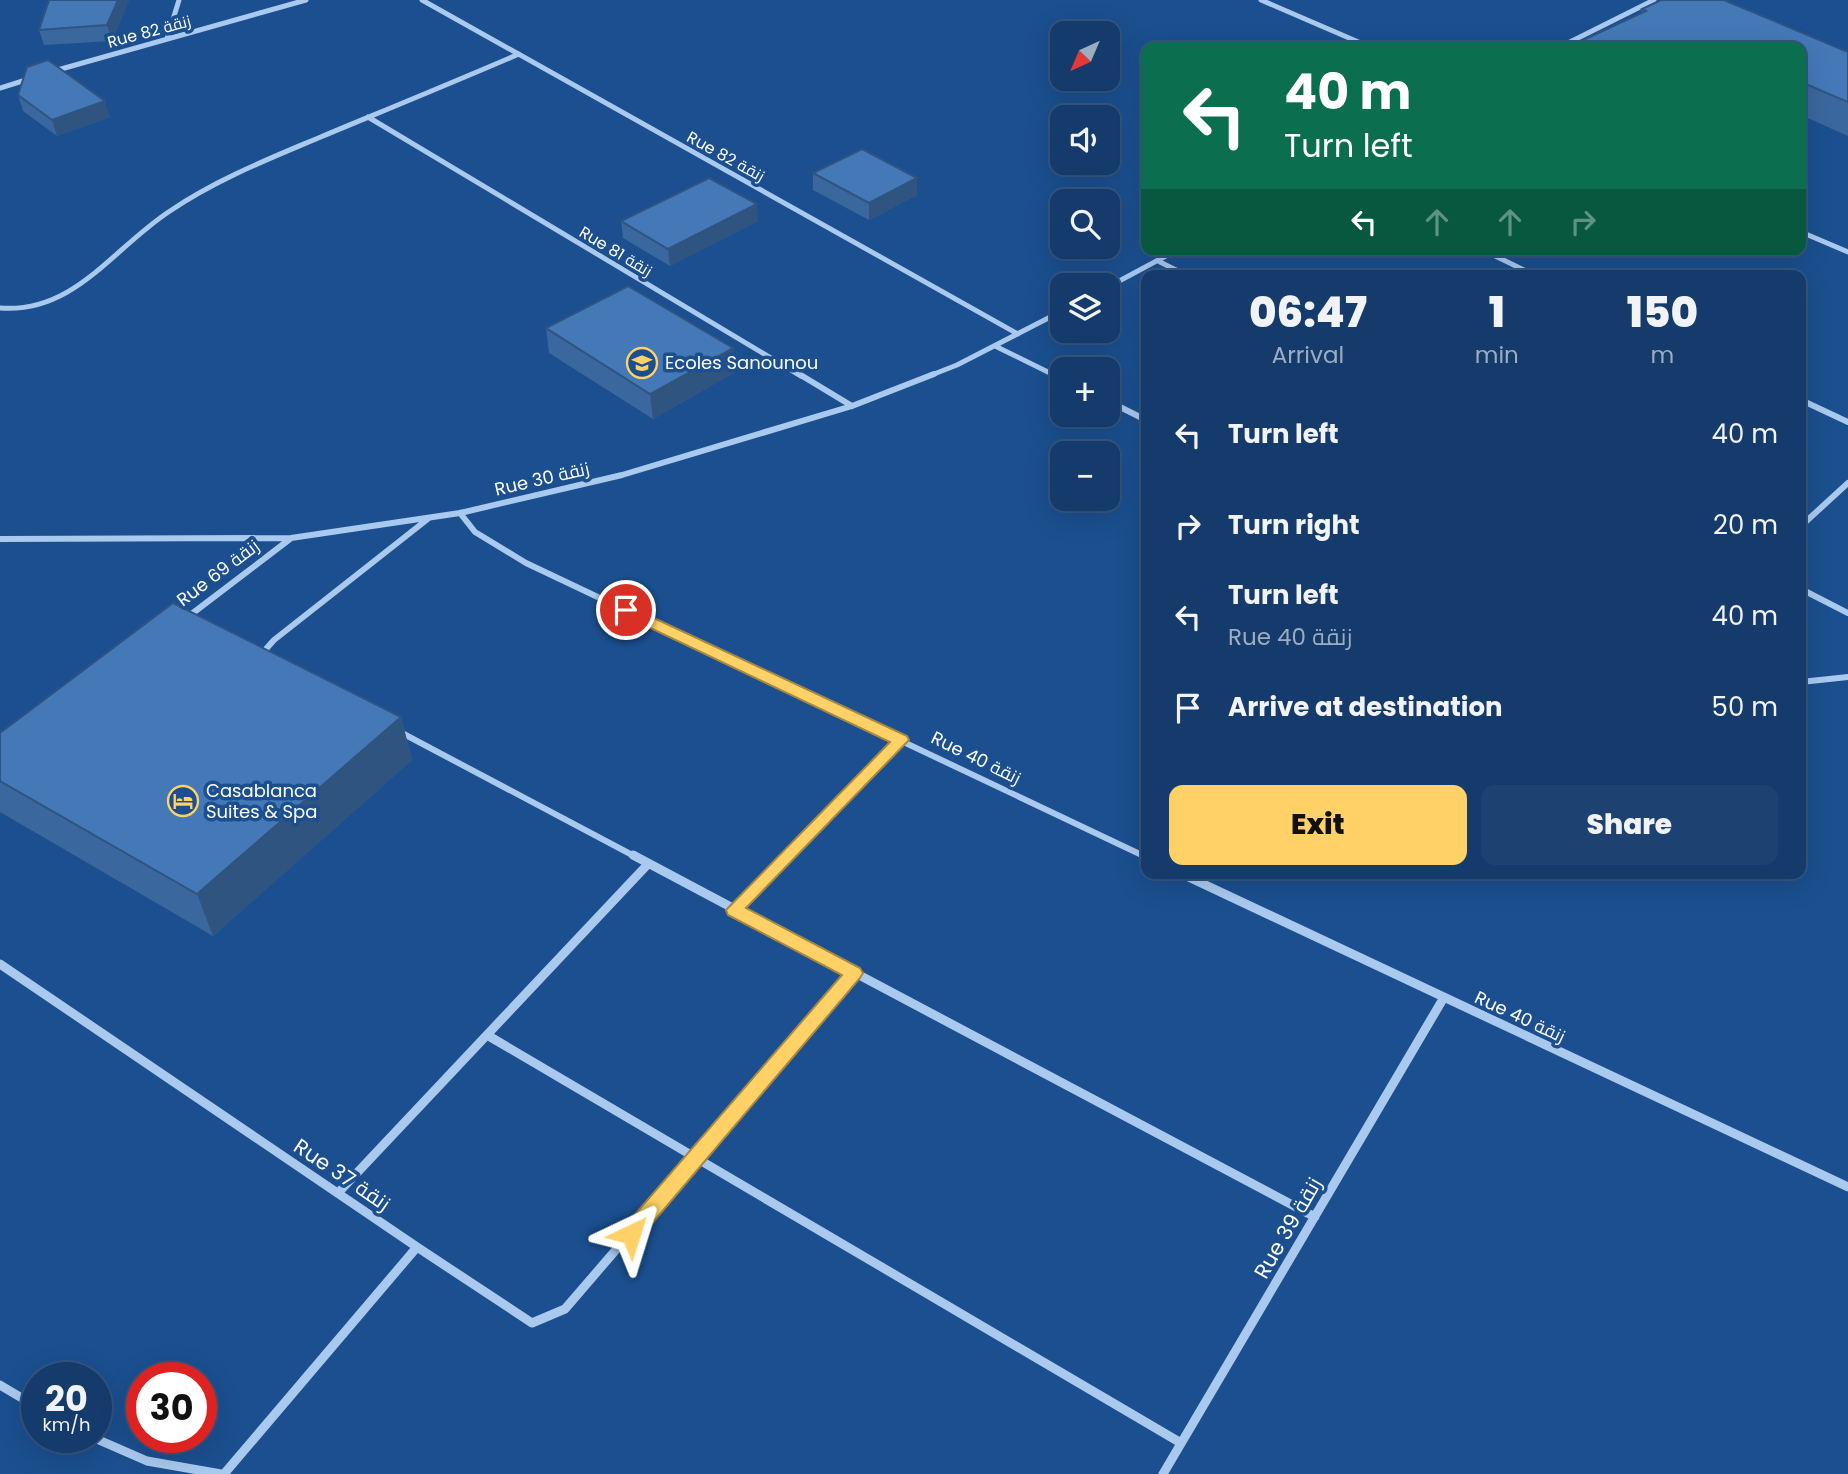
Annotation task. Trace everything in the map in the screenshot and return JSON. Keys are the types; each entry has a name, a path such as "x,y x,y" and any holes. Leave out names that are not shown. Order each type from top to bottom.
{"street":[{"path":"167,39 179,0"},
{"name":"Rue 82 زنقة","path":"49,72 306,0"},
{"name":"Rue 82 زنقة","path":"422,0 1018,334"},
{"path":"1261,0 1358,42"},
{"path":"1570,42 1654,0"},
{"path":"0,308 24,311 59,300 158,218 190,198 237,174 519,54"},
{"path":"0,88 37,76"},
{"name":"Rue 81 زنقة","path":"368,117 852,406"},
{"path":"1806,234 1848,252"},
{"path":"1120,281 1167,256"},
{"path":"1495,256 1524,270"},
{"path":"1158,261 1176,270"},
{"name":"Rue 30 زنقة","path":"0,539 291,538 460,513 622,475 852,406 900,389 995,346 1050,317"},
{"path":"995,346 1050,373"},
{"path":"1806,402 1848,422"},
{"path":"1120,407 1141,417"},
{"path":"1806,521 1848,483"},
{"name":"Rue 40 زنقة","path":"460,513 475,533 526,563 1141,855"},
{"path":"270,662 266,649 274,640 429,518"},
{"name":"Rue 69 زنقة","path":"174,626 291,538"},
{"path":"1806,591 1848,612"},
{"path":"1806,681 1848,677"},
{"path":"389,726 1315,1217"},
{"path":"734,910 901,740"},
{"path":"338,1193 648,864"},
{"name":"Rue 40 زنقة","path":"1193,879 1848,1187"},
{"name":"Rue 37 زنقة","path":"0,964 532,1323 547,1319 565,1309 854,973"},
{"name":"Rue 39 زنقة","path":"1163,1474 1443,999"},
{"path":"487,1035 1181,1443"},
{"path":"112,1446 147,1461 223,1474 417,1247"},
{"path":"0,1385 21,1397"}],"building":[{"path":"49,0 118,0 107,25 39,30"},
{"path":"1661,0 1724,0 1848,52 1848,102 1806,84 1806,42 1579,42 1646,11 1642,9"},
{"path":"48,60 105,101 52,120 18,95 27,67"},
{"path":"862,149 917,178 869,203 813,173"},
{"path":"709,178 757,204 668,249 621,221"},
{"path":"628,286 733,348 650,394 546,328"},
{"name":"Casablanca Suites & Spa","path":"173,603 401,717 197,894 0,781 0,733"}],"place":[{"name":"Ecoles Sanounou","path":"642,363"},
{"name":"Casablanca Suites & Spa","path":"183,801"}],"route":[{"path":"626,610 901,740 734,910 854,973 631,1234"}]}
